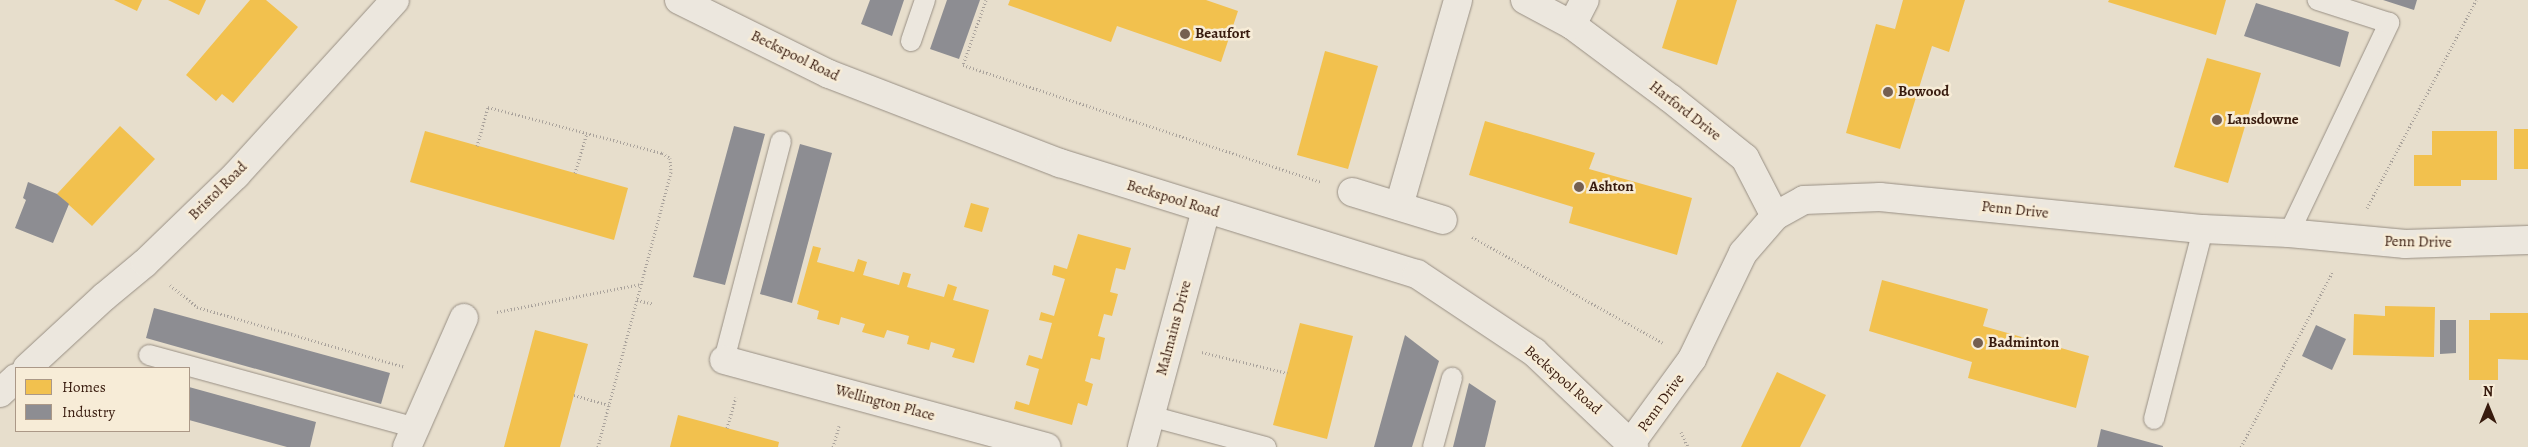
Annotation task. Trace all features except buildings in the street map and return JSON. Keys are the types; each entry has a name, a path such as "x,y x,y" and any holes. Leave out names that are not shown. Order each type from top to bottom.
{"street":[{"name":"Bristol Road","path":"28,367 104,297 145,264 236,175 395,0"},
{"name":"Beckspool Road","path":"679,0 829,74 1060,163 1417,274 1534,352 1633,445"},
{"path":"1399,206 1458,0"},
{"name":"Harford Drive","path":"1525,0 1572,26 1670,98 1745,158 1775,216"},
{"path":"1572,26 1585,0"},
{"path":"1352,192 1443,220"},
{"name":"Penn Drive","path":"1633,445 1692,359 1743,253 1775,216 1804,200 1880,197 2203,229 2289,233 2405,244 2528,240"},
{"name":"Malmains Drive","path":"1142,447 1206,209"},
{"path":"411,438 464,318"},
{"name":"Wellington Place","path":"724,360 1046,447"},
{"path":"0,393 15,379"}],"lane":[{"path":"911,41 925,0"},
{"path":"2289,233 2389,23 2318,0"},
{"path":"724,360 780,141"},
{"path":"2154,419 2203,229"},
{"path":"149,355 187,367"},
{"path":"190,368 411,438"},
{"path":"1433,447 1452,378"},
{"path":"1150,416 1266,447"}],"path":[{"path":"986,0 963,65 1352,192"},
{"path":"477,146 488,107 662,153 670,158 670,172 598,447"},
{"path":"575,174 587,132"},
{"path":"1443,220 1692,359"},
{"path":"145,264 197,307 438,377"},
{"path":"464,318 641,284"},
{"path":"637,300 654,304"},
{"path":"1170,344 1287,373"},
{"path":"574,395 609,404"}],"place":[{"name":"Beaufort","path":"1185,34"},
{"name":"Bowood","path":"1888,92"},
{"name":"Lansdowne","path":"2217,120"},
{"name":"Ashton","path":"1579,187"},
{"name":"Badminton","path":"1978,343"}]}
